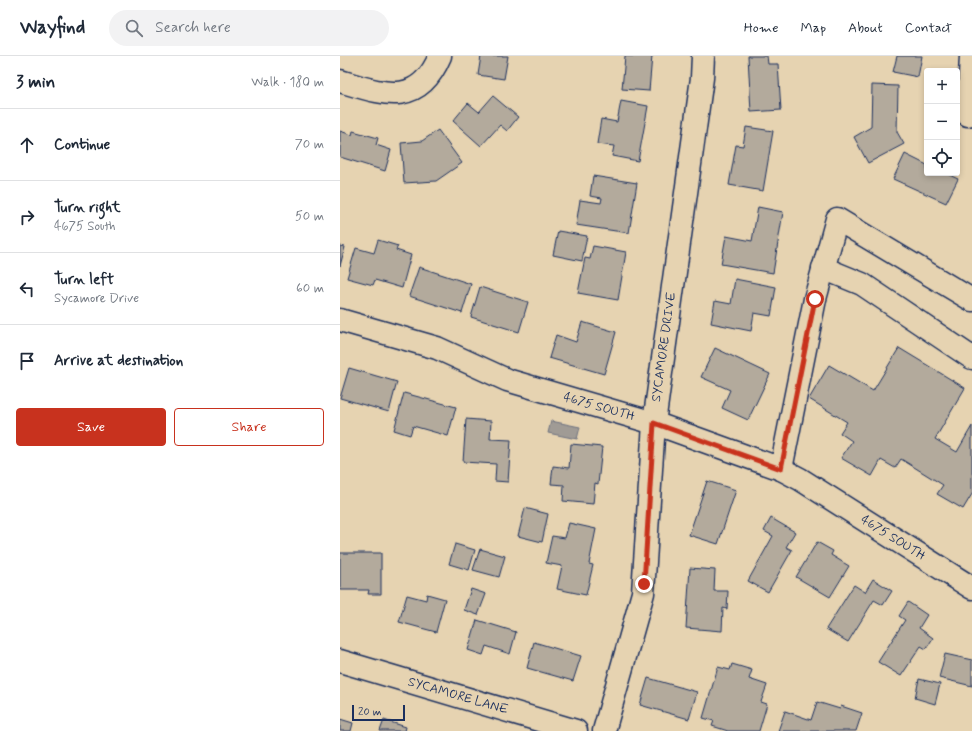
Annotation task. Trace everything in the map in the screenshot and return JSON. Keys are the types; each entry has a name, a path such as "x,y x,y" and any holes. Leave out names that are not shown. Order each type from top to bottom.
{"street":[{"path":"340,81 374,91 391,93 410,91 425,82 434,70 440,56"},
{"name":"SYCAMORE DRIVE","path":"604,731 643,593 654,423 702,78 703,56"},
{"path":"968,115 971,56"},
{"path":"781,469 823,268 836,219 972,300"},
{"path":"823,268 862,284 972,358"},
{"name":"4675 SOUTH","path":"340,320 436,348 507,380 654,423 781,469 806,482 972,588"},
{"name":"SYCAMORE LANE","path":"340,661 576,731"}],"shaded area":[{"path":"551,421 580,427 577,439 548,433"}],"building":[{"path":"481,56 508,56 504,79 478,75"},
{"path":"625,56 652,56 649,91 622,89"},
{"path":"748,56 767,56 768,64 778,64 781,110 751,112"},
{"path":"897,56 922,56 918,77 893,72"},
{"path":"872,85 898,86 897,132 904,144 868,163 854,137 871,127"},
{"path":"493,96 518,117 507,131 500,125 481,146 453,121 468,103 479,112"},
{"path":"621,101 648,106 638,161 612,156 614,146 597,144 601,119 617,122"},
{"path":"746,127 773,131 763,191 729,185 736,145 743,146"},
{"path":"438,130 462,163 436,181 404,183 401,143 422,141"},
{"path":"340,131 352,135 353,131 378,138 376,145 391,150 385,171 340,157"},
{"path":"905,154 924,164 924,176 952,176 958,179 946,203 893,179"},
{"path":"593,176 637,183 629,233 576,225 580,200 601,203 602,198 590,196"},
{"path":"758,207 783,212 773,273 721,264 726,236 752,241"},
{"path":"558,231 587,236 582,261 553,255"},
{"path":"378,240 398,246 396,250 411,255 402,288 375,280 373,285 347,278 356,248 374,253"},
{"path":"340,246 345,247 340,266"},
{"path":"593,246 626,252 618,300 578,293 585,258 590,259"},
{"path":"419,267 471,284 462,313 409,296"},
{"path":"735,279 776,287 771,316 754,313 751,331 711,323 715,301 731,304"},
{"path":"480,287 528,302 519,332 471,317"},
{"path":"582,322 616,332 604,374 549,358 556,335 576,342"},
{"path":"715,348 770,374 748,420 722,408 730,390 701,377"},
{"path":"899,348 965,388 935,439 957,452 972,426 972,494 963,509 937,494 943,485 901,459 895,468 881,460 872,476 841,458 852,441 840,433 847,422 809,399 829,365 873,391"},
{"path":"349,368 397,382 389,412 340,398"},
{"path":"404,393 456,407 448,436 413,426 410,435 394,430"},
{"path":"466,419 491,421 490,439 511,440 508,482 495,481 496,464 463,462"},
{"path":"571,444 602,447 598,484 595,483 593,504 563,501 564,485 551,484 553,466 569,468"},
{"path":"707,481 736,490 718,544 689,535"},
{"path":"525,508 548,514 542,542 518,536"},
{"path":"771,518 795,532 786,547 792,550 768,592 748,581 773,536 764,531"},
{"path":"569,523 596,529 589,564 593,565 586,595 557,589 562,566 546,563 552,536 565,538"},
{"path":"817,542 833,551 831,555 849,566 830,597 796,577"},
{"path":"455,544 475,550 469,570 449,564"},
{"path":"480,549 505,556 499,577 473,570"},
{"path":"340,553 381,553 381,594 368,594 369,590 340,590"},
{"path":"690,568 715,570 714,591 728,591 727,609 723,608 722,631 686,628"},
{"path":"873,579 892,591 883,605 874,600 848,642 826,629 854,585 865,592"},
{"path":"471,589 486,594 478,615 464,610"},
{"path":"427,594 445,599 436,632 399,622 407,595 426,600"},
{"path":"908,602 927,615 919,628 933,638 926,649 921,646 901,676 878,662 905,620 899,616"},
{"path":"477,620 516,632 510,654 486,646 483,655 468,650"},
{"path":"534,642 581,656 573,681 527,668"},
{"path":"945,654 972,660 972,686 939,678"},
{"path":"732,664 752,670 749,679 767,685 761,702 767,704 759,731 728,731 712,726 714,721 703,718 718,667 730,670"},
{"path":"648,678 697,692 689,719 640,705"},
{"path":"919,679 940,684 935,704 915,698"},
{"path":"817,702 840,709 841,706 862,713 856,731 778,731 785,711 811,720"},
{"path":"340,719 353,723 351,731 340,731"},
{"path":"384,720 406,727 405,731 380,731"}],"route":[{"path":"644,584 654,423 781,469 815,299"}]}
